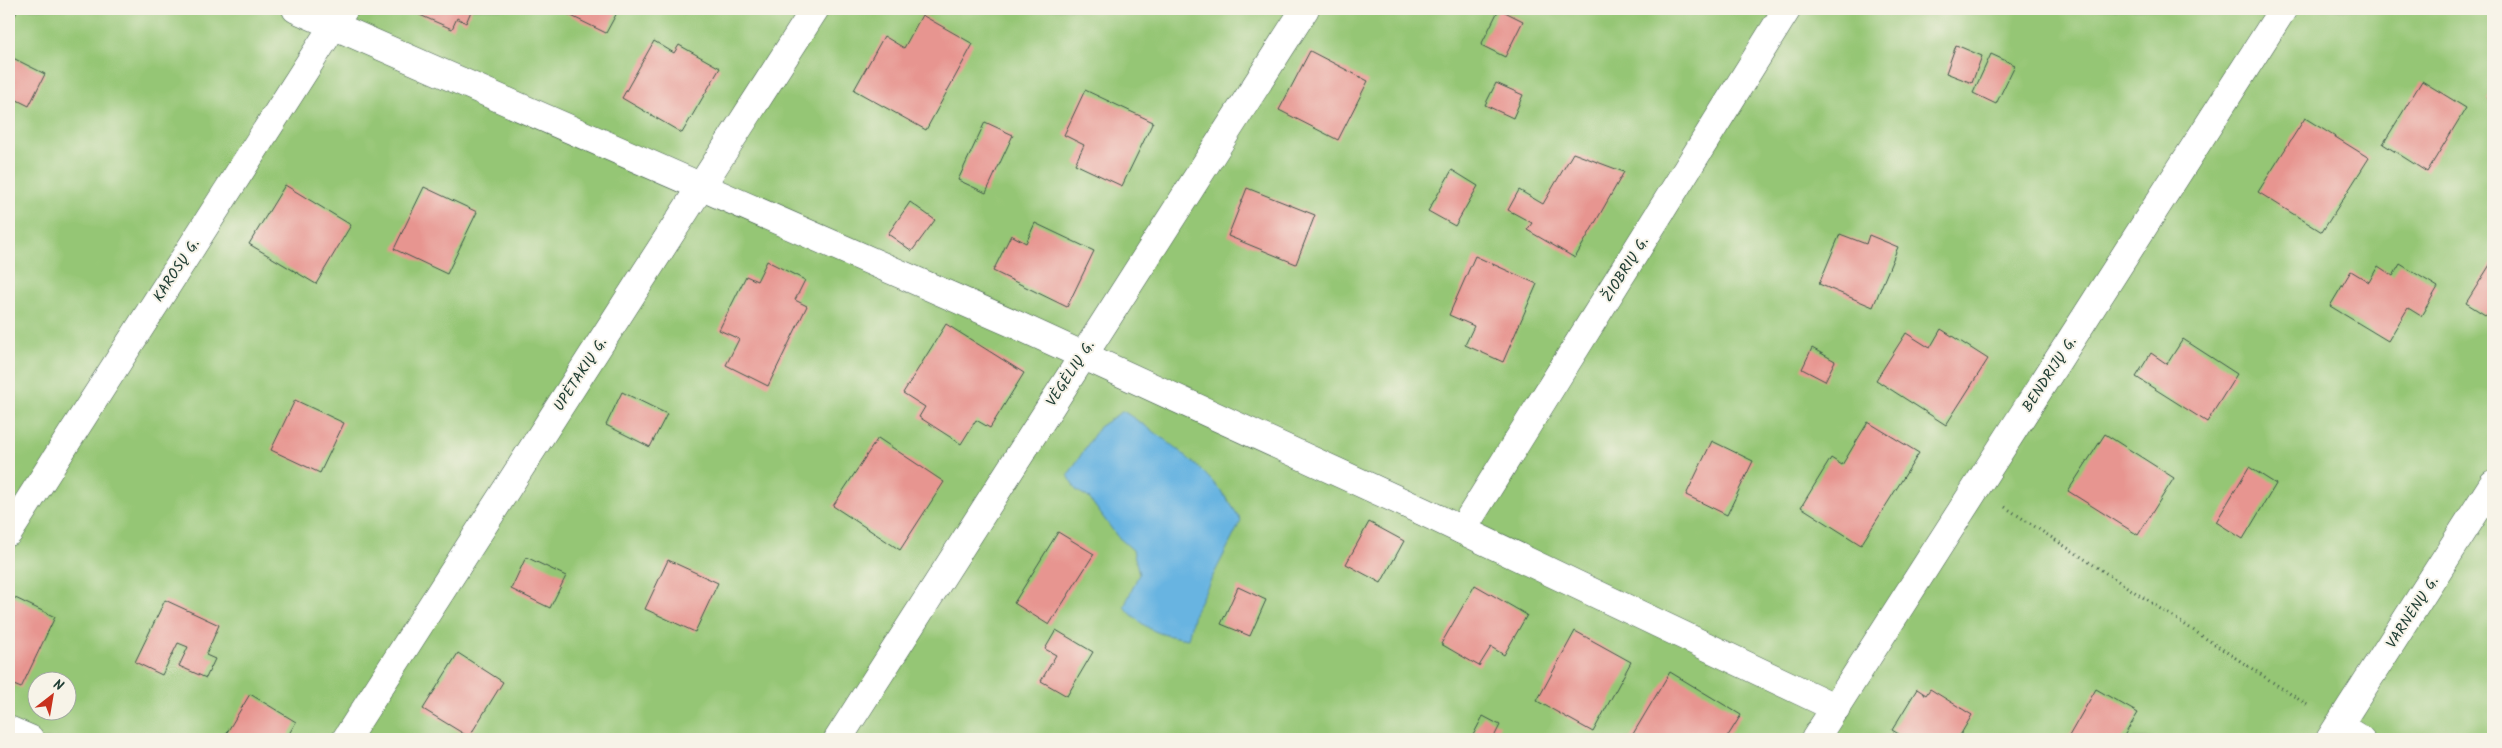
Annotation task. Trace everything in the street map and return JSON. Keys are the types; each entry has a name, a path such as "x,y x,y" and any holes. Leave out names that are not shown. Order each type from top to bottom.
{"street":[{"path":"296,9 339,16 700,186 1082,355 1462,530 1836,708"},
{"name":"UPĖTAKIŲ G.","path":"346,739 815,9"},
{"name":"VĖGĖLIŲ G.","path":"838,739 1305,9"},
{"name":"ŽIOBRIŲ G.","path":"1462,530 1787,9"},
{"name":"BENDRIJŲ G.","path":"1815,739 2282,9"},
{"name":"KAROSŲ G.","path":"9,532 339,16"},
{"name":"VARNĖNŲ G.","path":"2343,735 2493,484"},
{"path":"9,730 30,739"}],"path":[{"path":"1976,488 2343,735"}],"green space":[{"path":"9,9 2493,9 2493,739 9,739"}],"water":[{"path":"1123,411 1189,459 1218,488 1241,521 1194,613 1188,639 1153,630 1139,621 1124,607 1139,574 1133,550 1117,536 1089,498 1076,490 1068,475 1099,427"}],"building":[{"path":"9,9 18,9 9,29"},
{"path":"406,9 472,9 466,23 457,18 452,29"},
{"path":"557,9 619,9 606,33"},
{"path":"1499,9 1523,21 1505,57 1481,45"},
{"path":"922,15 973,44 926,130 854,90 884,36 904,48"},
{"path":"654,41 674,53 679,45 720,68 682,133 622,98"},
{"path":"1956,45 1982,56 1972,83 1946,73"},
{"path":"1310,51 1368,81 1338,140 1279,110"},
{"path":"1991,54 2015,65 1996,104 1973,93"},
{"path":"9,56 45,74 29,106 9,96"},
{"path":"2422,81 2466,108 2427,172 2383,144"},
{"path":"1496,83 1523,95 1513,118 1485,105"},
{"path":"2493,88 2493,103 2487,98"},
{"path":"1085,90 1153,122 1122,186 1075,164 1084,145 1064,135"},
{"path":"2305,118 2369,158 2322,232 2258,192"},
{"path":"985,122 1013,135 986,193 958,180"},
{"path":"1573,153 1624,172 1575,258 1527,230 1532,223 1508,210 1519,190 1543,204"},
{"path":"1452,170 1478,186 1455,226 1428,211"},
{"path":"285,185 351,225 316,284 249,244"},
{"path":"424,187 477,212 447,274 394,249"},
{"path":"1247,188 1315,215 1296,264 1228,236"},
{"path":"910,202 935,220 912,251 888,234"},
{"path":"1035,223 1094,251 1067,307 993,271 1011,235 1026,243"},
{"path":"1840,234 1866,244 1869,235 1898,247 1873,307 1819,284"},
{"path":"1475,256 1537,284 1503,362 1465,345 1474,326 1449,315"},
{"path":"2493,260 2493,320 2466,303"},
{"path":"767,261 805,280 795,300 807,306 768,386 726,365 739,339 719,330 746,276 757,281"},
{"path":"2400,264 2438,287 2421,316 2408,308 2388,341 2330,306 2351,271 2369,282 2378,266 2393,276"},
{"path":"946,324 1024,373 990,428 976,420 961,444 919,417 925,407 903,393"},
{"path":"1941,329 1988,359 1946,425 1876,380 1906,333 1930,348"},
{"path":"2183,339 2237,374 2207,422 2136,377 2151,353 2167,364"},
{"path":"1812,348 1835,361 1825,381 1802,369"},
{"path":"622,392 667,414 650,447 606,425"},
{"path":"295,400 344,423 320,473 271,450"},
{"path":"1868,422 1919,453 1861,545 1801,507 1831,458 1842,465"},
{"path":"2105,434 2174,478 2138,535 2068,491"},
{"path":"878,438 944,482 900,550 833,506"},
{"path":"1712,441 1753,461 1727,515 1686,495"},
{"path":"2249,467 2276,484 2243,539 2216,522"},
{"path":"1369,522 1404,541 1381,583 1346,564"},
{"path":"1058,532 1094,554 1049,625 1014,603"},
{"path":"526,557 566,576 550,608 511,589"},
{"path":"668,560 718,583 695,632 645,609"},
{"path":"1475,585 1527,615 1504,655 1491,647 1479,666 1441,644"},
{"path":"1238,587 1266,600 1250,636 1221,624"},
{"path":"9,595 55,617 21,688 9,683"},
{"path":"165,600 219,625 206,655 215,659 206,678 179,666 188,647 178,643 162,675 135,662"},
{"path":"1056,630 1093,652 1067,696 1041,681 1056,655 1045,649"},
{"path":"1575,631 1631,662 1593,732 1537,701"},
{"path":"458,653 503,682 469,737 423,709"},
{"path":"1670,672 1741,715 1726,739 1630,739"},
{"path":"1917,689 1926,695 1930,689 1972,715 1958,739 1907,739 1892,730"},
{"path":"2096,689 2138,713 2122,739 2074,739 2069,736"},
{"path":"250,694 296,722 286,739 223,739"},
{"path":"1483,716 1500,725 1493,739 1471,739"}]}
